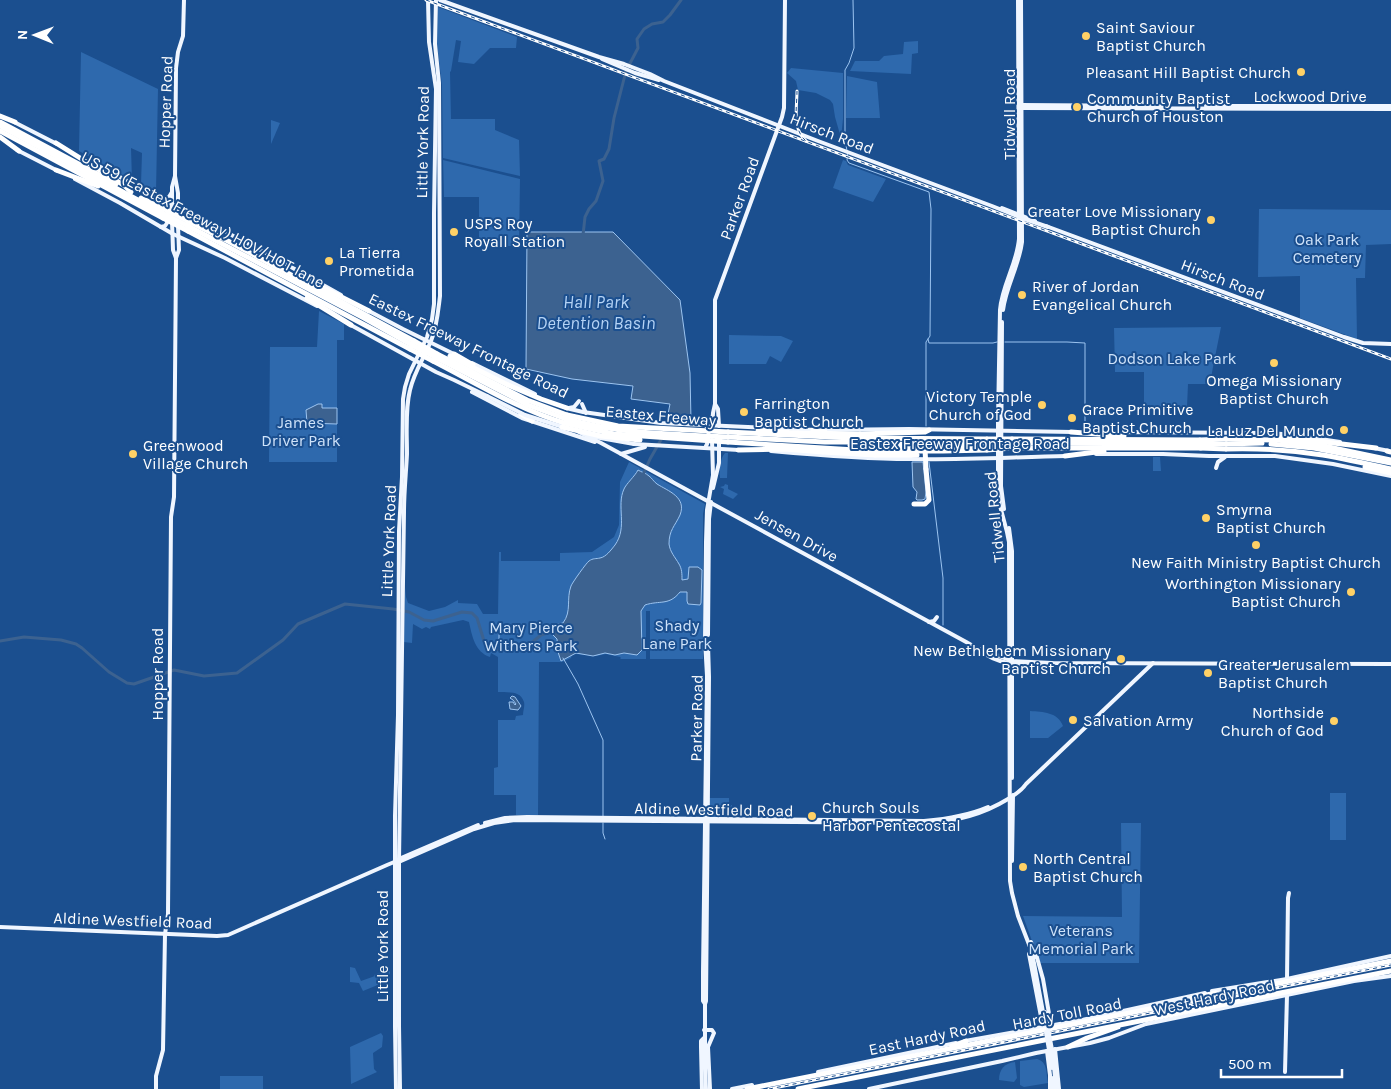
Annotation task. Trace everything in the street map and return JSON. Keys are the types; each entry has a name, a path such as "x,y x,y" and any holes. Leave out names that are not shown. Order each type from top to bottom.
{"highway":[{"path":"0,115 15,122"},
{"name":"Eastex Freeway","path":"0,122 131,192 162,213 290,285 415,341 437,354 473,382 522,407 565,423 614,434 680,439 728,437 899,447 952,447 987,444 1161,439 1201,444"},
{"name":"US 59 (Eastex Freeway) HOV/HOT lane","path":"0,126 162,213"},
{"name":"Eastex Freeway","path":"0,131 139,204 278,268 532,403 565,423 618,426 816,447 871,450 956,451 987,444"},
{"path":"0,139 18,151"},
{"path":"56,144 125,186 131,192"},
{"path":"56,170 139,204"},
{"name":"US 59 (Eastex Freeway) HOV/HOT lane","path":"188,226 356,314 415,341"},
{"path":"278,268 310,281 369,311"},
{"path":"290,285 294,290 351,325"},
{"path":"437,354 452,355 508,385 541,400 567,408"},
{"path":"437,354 528,405 565,423"},
{"path":"452,355 512,390 516,395"},
{"path":"473,382 532,421"},
{"path":"734,433 742,430 860,434 925,432 929,430"},
{"path":"813,430 852,438"},
{"path":"1070,432 1155,437 1161,439"},
{"name":"Eastex Freeway","path":"728,437 734,433 987,444 1226,444 1336,458 1391,469"},
{"path":"1250,440 1259,437 1283,437 1376,448"},
{"name":"Eastex Freeway","path":"1012,444 1119,448 1277,440 1319,445 1391,460"},
{"path":"827,443 922,445 925,450 927,496 923,502 914,503"},
{"path":"1226,444 1261,443 1298,446 1391,464"},
{"path":"925,450 929,446 987,444"},
{"path":"816,447 888,459"},
{"path":"1065,456 1087,452 1112,451 1119,448"},
{"path":"738,450 784,449 874,455 935,454 956,451"},
{"path":"1336,458 1391,475"},
{"name":"Hardy Toll Road","path":"747,1089 1258,988 1391,959"},
{"name":"Hardy Toll Road","path":"798,1089 1364,976 1391,973"},
{"path":"1135,1008 1214,993 1258,988"},
{"path":"1068,1047 1087,1038 1134,1022"},
{"path":"884,1063 892,1059 966,1041"}],"main road":[{"name":"Hopper Road","path":"156,1089 156,1076 163,1050 165,934 168,914 171,517 174,490 176,258 179,248 175,176 176,61 183,36 184,0"},
{"name":"Little York Road","path":"405,417 410,388 430,329 434,304 436,89 429,42 428,0"},
{"name":"Little York Road","path":"397,945 395,873 399,850 400,601 404,391 412,368 431,342 438,320 440,296 439,83 435,44 436,0"},
{"name":"Hirsch Road","path":"440,0 607,61 650,74 847,152 1344,337 1363,342 1391,344"},
{"name":"Parker Road","path":"715,475 712,425 715,404 715,300 784,108 785,0"},
{"name":"Tidwell Road","path":"1020,0 1020,216 1022,242 1010,277 1004,303 1001,330 999,502 1007,532 1011,573 1012,894 1034,962 1044,1012"},
{"path":"428,24 435,24"},
{"name":"Lockwood Drive","path":"1020,107 1391,107"},
{"name":"Eastex Freeway Frontage Road","path":"15,122 322,283 415,341 426,340 431,342 437,354"},
{"name":"Eastex Freeway Frontage Road","path":"18,151 120,203 172,234 226,258 438,372 525,415 565,423 595,437 644,446 719,448 888,459 988,459 1121,453 1275,456 1304,459 1391,475"},
{"name":"Hopper Road","path":"175,176 172,192 172,234 173,250 176,258"},
{"path":"161,227 167,223 168,207 164,201 172,192"},
{"path":"179,248 186,240 182,235 181,222 182,216 186,213"},
{"path":"434,213 440,213"},
{"path":"432,320 438,320"},
{"path":"415,341 430,329"},
{"path":"434,334 437,354"},
{"path":"412,368 410,358 419,347 420,340 415,341"},
{"path":"428,367 426,363 428,356 434,347 437,354"},
{"name":"Eastex Freeway Frontage Road","path":"452,355 567,408 582,412 661,423 813,430 1270,433 1294,435 1390,451"},
{"name":"Jensen Drive","path":"438,372 499,406 532,421 565,423 571,434 577,433 629,458 978,649 986,656 1011,662 1052,663 1391,664"},
{"path":"567,408 574,407 581,402 582,412 577,433"},
{"name":"Parker Road","path":"706,1089 705,1004 703,1001 708,691 706,517 719,457 718,409 715,404"},
{"path":"565,423 568,428 571,412 567,408"},
{"path":"571,434 582,412"},
{"path":"713,415 705,425 709,430 708,444 705,448 712,454 713,458"},
{"path":"719,457 726,449 723,446 722,440 723,430 726,425"},
{"path":"1216,428 1223,432 1220,450 1225,456 1218,462 1216,468"},
{"path":"991,431 992,452 988,459 999,466 1011,457 1007,454 1007,436 1010,432"},
{"path":"1201,433 1206,436 1207,442 1206,451 1203,456"},
{"path":"621,454 644,446"},
{"path":"629,458 627,454 630,450"},
{"name":"Little York Road","path":"398,1089 397,861 400,616"},
{"path":"929,622 934,621 937,617"},
{"path":"1143,663 1145,670"},
{"name":"Aldine Westfield Road","path":"0,926 228,935 473,826 500,821 527,818 942,822 977,815 1026,784 1152,663"},
{"name":"Aldine Westfield Road","path":"397,861 401,861 474,829 500,821"},
{"path":"399,850 402,855 407,855"},
{"path":"385,866 392,867 395,873"},
{"name":"Tidwell Road","path":"1011,870 1017,904 1037,963 1051,1054 1054,1089"},
{"path":"1287,978 1289,893"},
{"path":"1287,917 1293,918"},
{"path":"1025,934 1042,1025 1047,1024 1050,1019"},
{"path":"1033,948 1040,965 1051,1025"},
{"name":"East Hardy Road","path":"732,1089 1207,992 1391,959"},
{"name":"West Hardy Road","path":"868,1089 1051,1054 1068,1047 1098,1042 1146,1024 1391,973"},
{"path":"1285,1072 1288,1043 1287,995"},
{"path":"704,1030 712,1030 714,1033 708,1047 710,1089"},
{"path":"702,1089 701,1041 704,1038"}],"green space":[{"path":"438,7 517,37 516,48 490,48 474,64 458,62 461,41 456,40 450,72 451,119 495,119 495,130 519,140 520,176 443,158 442,85 437,44"},
{"path":"918,41 918,53 912,54 911,74 850,71 855,61 879,61 884,56 903,54 904,42"},
{"path":"81,52 158,89 156,192 141,184 142,153 131,148 132,180 79,151"},
{"path":"791,68 843,73 841,138 833,104 830,100 816,93 798,90 796,81 787,73"},
{"path":"847,76 877,82 880,118 846,118"},
{"path":"271,120 280,123 271,144"},
{"path":"443,160 520,179 519,246 479,246 479,197 444,197"},
{"path":"843,160 848,165 886,179 873,202 833,188"},
{"name":"Oak Park Cemetery","path":"1259,209 1391,210 1391,244 1366,245 1365,278 1356,278 1357,339 1300,318 1300,276 1258,277"},
{"name":"James Driver Park","path":"319,311 344,324 344,340 337,340 337,462 269,462 270,347 317,347"},
{"name":"Dodson Lake Park","path":"1221,327 1210,384 1188,384 1187,407 1144,407 1144,372 1115,372 1114,328"},
{"path":"729,335 781,336 793,341 781,362 770,356 766,364 729,364"},
{"path":"725,453 728,453 727,478 720,478 720,464"},
{"path":"1153,457 1160,457 1161,471 1153,471"},
{"path":"629,462 705,504 703,514 703,659 650,659 650,611 646,611 646,659 620,659 620,657 606,654 596,656 576,654 562,662 539,662 538,815 516,815 516,795 494,795 494,768 498,767 498,720 515,720 516,716 523,715 524,704 522,698 513,693 498,692 498,657 491,653 490,657 481,651 475,643 469,622 463,620 431,627 430,629 426,627 422,629 413,624 412,643 404,642 405,587 408,603 429,611 445,607 458,600 458,603 477,604 483,614 498,614 499,552 501,552 501,561 560,561 560,553 592,552 614,537 619,525 620,482"},
{"path":"725,484 728,485 728,489 738,494 733,499 723,494 724,489 720,487"},
{"path":"1030,711 1054,715 1061,721 1063,726 1048,738 1030,738"},
{"path":"1330,793 1346,793 1346,840 1330,840"},
{"path":"709,798 729,798 729,805 732,805 730,817 726,817 726,815 725,817 711,817 709,815"},
{"name":"Veterans Memorial Park","path":"1121,823 1141,823 1139,963 1040,963 1023,916 1122,917"},
{"path":"350,967 355,968 361,981 387,969 390,971 390,980 363,991 359,983 350,982"},
{"path":"381,1033 383,1036 382,1047 373,1053 374,1069 377,1072 351,1084 350,1047"},
{"path":"1041,1060 1045,1065 1048,1083 1024,1087 1020,1085 1020,1061"},
{"path":"1015,1062 1017,1078 1014,1082 999,1080 1003,1067"},
{"path":"220,1076 263,1076 263,1089 220,1089"}],"water":[{"name":"Hall Park Detention Basin","path":"527,232 613,232 680,300 690,373 691,421 683,421 677,417 674,421 669,421 669,416 667,419 670,404 631,399 633,386 572,379 526,369"},
{"path":"322,404 322,408 337,408 337,424 307,423 306,410"},
{"path":"912,462 923,462 926,492 925,499 922,500 916,499 917,492 913,487"},
{"path":"638,470 648,475 657,484 679,499 681,504 680,515 670,535 669,544 681,568 682,580 688,579 689,567 698,567 702,570 701,603 700,605 688,604 687,592 680,592 668,601 645,605 641,611 642,650 637,655 605,653 593,656 576,653 561,661 557,639 553,635 552,629 554,625 563,623 566,618 571,586 588,562 606,555 619,538 622,496 625,487"},
{"path":"512,696 515,697 521,706 518,710 510,709 509,702 516,704 510,698"}],"waterway":[{"path":"583,235 585,217 596,201 603,181 599,161 604,159 609,149 614,118 626,71 638,48 637,39 644,29 652,24 663,22 681,0"},
{"path":"853,0 854,48 845,70 847,160 849,163 929,192 931,209 930,336 926,342 926,426"},
{"path":"928,339 929,343 997,342"},
{"path":"1005,342 1085,343 1085,429"},
{"path":"642,477 662,438"},
{"path":"929,462 943,578 943,625"},
{"path":"0,641 24,637 61,640 76,644 109,672 127,683 134,684 174,670 204,676 237,673 283,640 298,624 345,604 409,612 424,620 433,621 462,612 472,613 477,618 484,641 489,647 501,650 529,645 541,635 556,630"},
{"path":"499,628 499,647 505,648"},
{"path":"563,658 578,684 603,740 603,816"},
{"path":"603,823 605,839"}],"railway":[{"path":"426,0 1391,359"},
{"path":"797,91 797,124 806,141"},
{"path":"769,1089 1391,965"}],"place":[{"name":"Saint Saviour Baptist Church","path":"1086,36"},
{"name":"Pleasant Hill Baptist Church","path":"1301,72"},
{"name":"Community Baptist Church of Houston","path":"1077,107"},
{"name":"Greater Love Missionary Baptist Church","path":"1211,220"},
{"name":"USPS Roy Royall Station","path":"454,232"},
{"name":"La Tierra Prometida","path":"329,261"},
{"name":"River of Jordan Evangelical Church","path":"1022,295"},
{"name":"Omega Missionary Baptist Church","path":"1274,363"},
{"name":"Victory Temple Church of God","path":"1042,405"},
{"name":"Farrington Baptist Church","path":"744,412"},
{"name":"Grace Primitive Baptist Church","path":"1072,418"},
{"name":"La Luz Del Mundo","path":"1344,430"},
{"name":"Greenwood Village Church","path":"133,454"},
{"name":"Smyrna Baptist Church","path":"1206,518"},
{"name":"New Faith Ministry Baptist Church","path":"1256,545"},
{"name":"Worthington Missionary Baptist Church","path":"1351,592"},
{"name":"New Bethlehem Missionary Baptist Church","path":"1121,659"},
{"name":"Greater Jerusalem Baptist Church","path":"1208,673"},
{"name":"Salvation Army","path":"1073,720"},
{"name":"Northside Church of God","path":"1334,721"},
{"name":"Church Souls Harbor Pentecostal","path":"812,816"},
{"name":"North Central Baptist Church","path":"1023,867"}],"park label":[{"name":"Shady Lane Park","path":"677,634"},
{"name":"Mary Pierce Withers Park","path":"531,636"}]}
